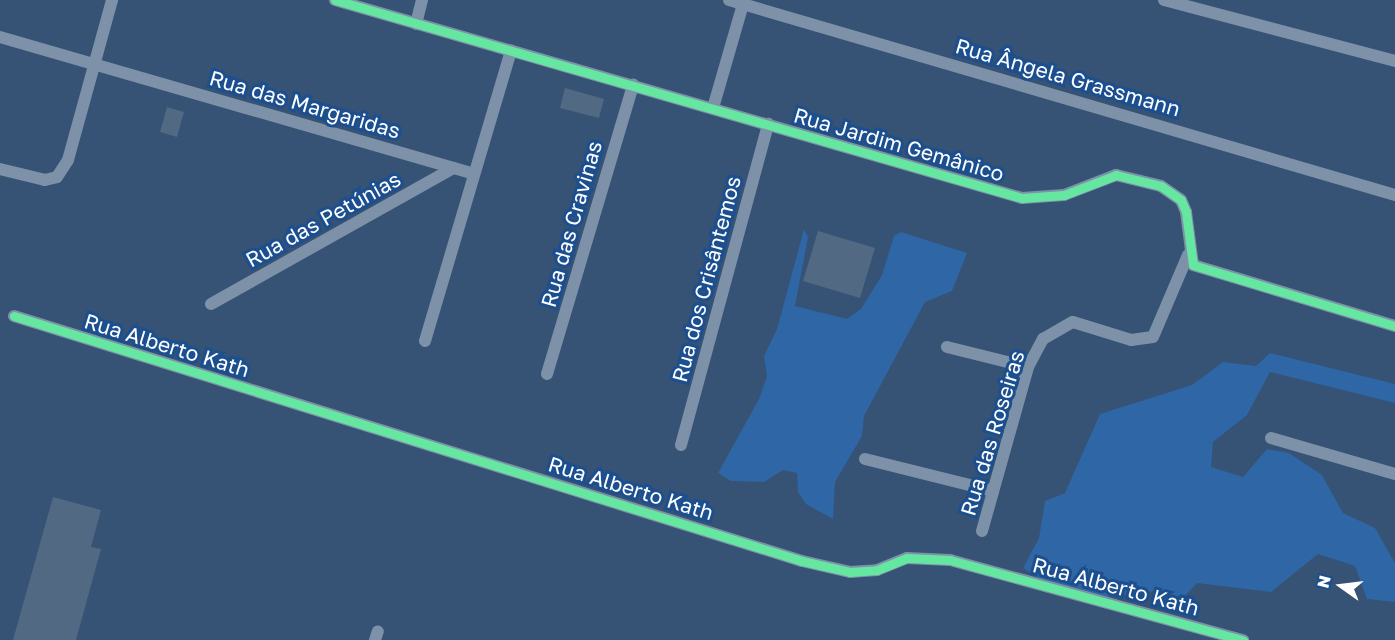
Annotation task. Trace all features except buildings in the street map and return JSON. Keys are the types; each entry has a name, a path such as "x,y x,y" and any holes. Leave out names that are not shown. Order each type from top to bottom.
{"street":[{"path":"0,169 45,180 57,177 68,160 112,0"},
{"name":"Rua Jardim Gemânico","path":"335,0 1022,198 1064,195 1116,175 1161,186 1181,200 1186,213 1188,255"},
{"path":"416,24 422,0"},
{"name":"Rua Ângela Grassmann","path":"729,0 1395,195"},
{"path":"1164,0 1395,61"},
{"path":"713,108 743,4"},
{"name":"Rua das Margaridas","path":"0,37 94,62 474,174"},
{"path":"425,341 511,50"},
{"name":"Rua das Cravinas","path":"547,374 633,85"},
{"name":"Rua dos Crisântemos","path":"681,445 768,124"},
{"name":"Rua das Petúnias","path":"211,304 453,168"},
{"path":"1188,255 1198,268 1395,326"},
{"name":"Rua das Roseiras","path":"982,531 1028,367 1043,339 1073,322 1131,340 1153,337 1188,255"},
{"name":"Rua Alberto Kath","path":"14,316 802,561 850,572 877,570 907,558 950,560 1243,640"},
{"path":"947,347 1028,367"},
{"path":"1271,438 1395,474"},
{"path":"865,459 993,491"}],"shaded area":[{"path":"804,229 808,237 795,306 847,319 861,309 882,275 894,236 901,232 967,253 952,291 925,302 864,416 862,436 835,482 833,519 806,504 798,492 797,473 783,470 764,482 731,481 718,473 759,399 767,376 764,356 777,329"},
{"path":"1270,353 1395,384 1395,403 1270,372 1247,415 1213,442 1211,467 1243,477 1267,449 1289,453 1322,475 1343,513 1375,528 1395,563 1395,602 1367,599 1355,566 1318,554 1271,592 1197,583 1176,606 1153,591 1107,597 1040,579 1023,568 1039,538 1045,501 1065,493 1100,414 1192,385 1223,362 1256,366"}],"cycle path":[{"path":"335,0 1022,198 1064,195 1116,175 1161,186 1181,200 1186,212 1193,265 1395,326"},
{"path":"14,316 802,561 850,572 877,570 907,558 950,560 1243,640"}]}
